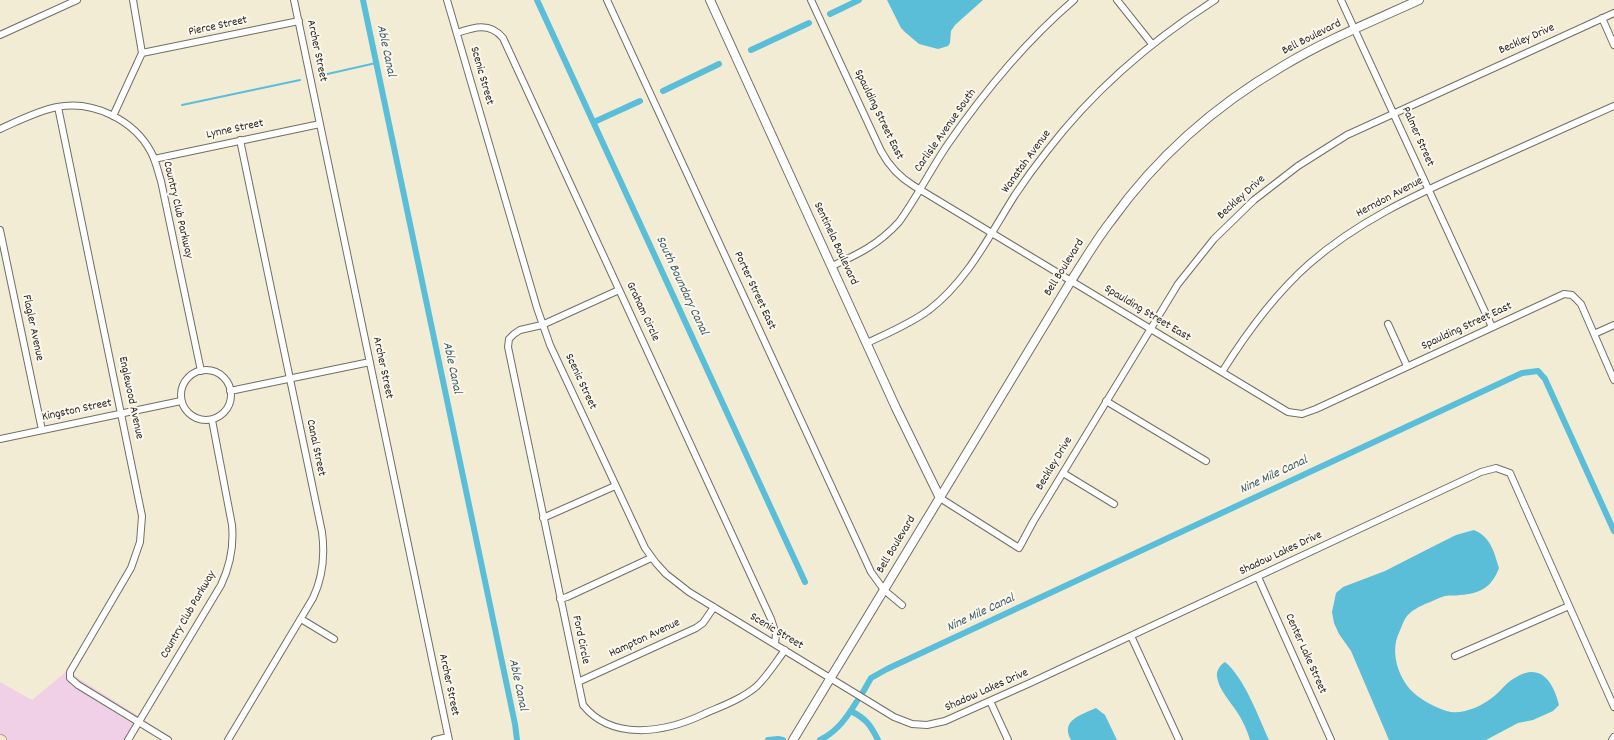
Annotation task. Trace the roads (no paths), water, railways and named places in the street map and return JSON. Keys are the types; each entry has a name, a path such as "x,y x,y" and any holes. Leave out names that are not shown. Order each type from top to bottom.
{"street":[{"path":"0,35 78,0"},
{"path":"113,116 142,54 133,0"},
{"name":"Archer Street","path":"294,0 448,739"},
{"name":"Scenic Street","path":"447,0 542,325 615,486 651,558 677,584 831,678"},
{"name":"Porter Street East","path":"607,0 871,572 884,590 902,605"},
{"name":"Sentinela Boulevard","path":"710,0 896,408 940,498"},
{"name":"Spaulding Street East","path":"811,0 888,163 897,174 920,190 1288,412 1302,414 1316,410 1407,366 1564,294 1572,295 1581,304 1594,334"},
{"name":"Carlisle Avenue South","path":"832,266 866,250 882,239 899,222 948,144 995,82 1040,33 1074,0"},
{"path":"1117,0 1152,44"},
{"name":"Wanatah Avenue","path":"867,343 915,319 941,300 962,277 1031,172 1072,121 1118,75 1152,44 1215,0"},
{"name":"Palmer Street","path":"1341,0 1492,327"},
{"name":"Bell Boulevard","path":"795,737 1071,281 1097,240 1147,176 1186,137 1210,116 1257,82 1308,52 1419,0"},
{"name":"Beckley Drive","path":"940,498 1019,548 1106,401 1178,284 1196,260 1254,200 1298,166 1321,150 1347,135 1614,13"},
{"path":"1602,18 1614,45"},
{"name":"Pierce Street","path":"142,54 299,21"},
{"name":"Graham Circle","path":"457,33 469,29 484,27 492,28 503,38 771,619 776,634 775,644"},
{"name":"Country Club Parkway","path":"0,129 34,114 58,106 67,105 95,109 113,116 139,136 154,159 161,181 201,371"},
{"name":"Englewood Avenue","path":"58,106 140,498 142,516 140,542 135,560 70,672 70,678 78,685 139,722"},
{"name":"Herndon Avenue","path":"1222,372 1252,327 1286,286 1309,264 1348,233 1390,208 1614,106"},
{"name":"Lynne Street","path":"154,159 320,124"},
{"name":"Canal Street","path":"228,740 313,598 319,583 323,553 322,532 240,140"},
{"name":"Flagler Avenue","path":"0,230 42,430"},
{"path":"542,325 620,290"},
{"path":"1388,324 1407,366"},
{"name":"Ford Circle","path":"542,325 520,330 510,338 508,347 583,705 590,718 599,727"},
{"path":"1614,325 1594,334 1614,380"},
{"path":"230,391 370,362"},
{"path":"201,371 209,371 223,377 228,384 230,391 231,398 229,406 219,417 212,420 196,418 190,414 184,408 181,393 183,385 188,378 201,371"},
{"name":"Kingston Street","path":"0,439 182,401"},
{"path":"1106,401 1206,461"},
{"name":"Country Club Parkway","path":"128,740 221,585 230,560 233,541 232,525 212,420"},
{"name":"Shadow Lakes Drive","path":"831,678 894,717 912,724 927,724 945,721 1132,636 1481,472 1496,468 1510,473 1614,707"},
{"path":"1063,473 1114,504"},
{"path":"543,518 615,486"},
{"path":"560,599 651,558"},
{"name":"Center Lake Street","path":"1258,577 1331,740"},
{"path":"1455,656 1569,606"},
{"name":"Hampton Avenue","path":"578,682 696,628 703,623 714,607"},
{"path":"301,619 334,639"},
{"path":"1132,636 1179,740"},
{"path":"657,736 750,691 763,680 784,650"},
{"path":"990,701 1008,740"},
{"path":"139,722 168,740"},
{"path":"436,740 448,739"}],"water":[{"path":"887,0 983,0 955,25 951,31 950,43 948,46 938,49 919,44 906,33 901,28"},
{"path":"1474,530 1480,533 1491,546 1499,568 1496,575 1489,585 1479,591 1442,597 1420,606 1409,614 1402,625 1395,646 1397,664 1401,676 1413,693 1421,699 1449,712 1462,712 1473,709 1489,700 1510,681 1522,674 1530,672 1537,673 1544,676 1549,681 1559,705 1553,711 1533,720 1518,723 1486,740 1389,740 1351,651 1339,634 1334,623 1332,612 1336,593 1343,587 1385,571 1456,535"},
{"path":"1225,662 1245,687 1269,740 1250,740 1237,712 1222,691 1217,675 1220,666"},
{"path":"1096,708 1105,715 1117,740 1071,740 1068,733 1070,723 1079,716"}],"waterway":[{"name":"Able Canal","path":"363,0 515,724 517,740"},
{"name":"South Boundary Canal","path":"537,0 805,582"},
{"path":"830,14 859,0"},
{"path":"751,50 809,23"},
{"path":"323,75 376,63"},
{"path":"663,91 719,64"},
{"path":"182,105 300,80"},
{"path":"594,122 640,101"},
{"name":"Nine Mile Canal","path":"863,692 871,678 887,669 1522,373 1538,371 1545,379 1614,531"},
{"path":"820,740 837,728 846,718 857,701"},
{"name":"South Boundary Canal","path":"851,711 867,722 878,740"},
{"path":"768,740 783,740"}]}
